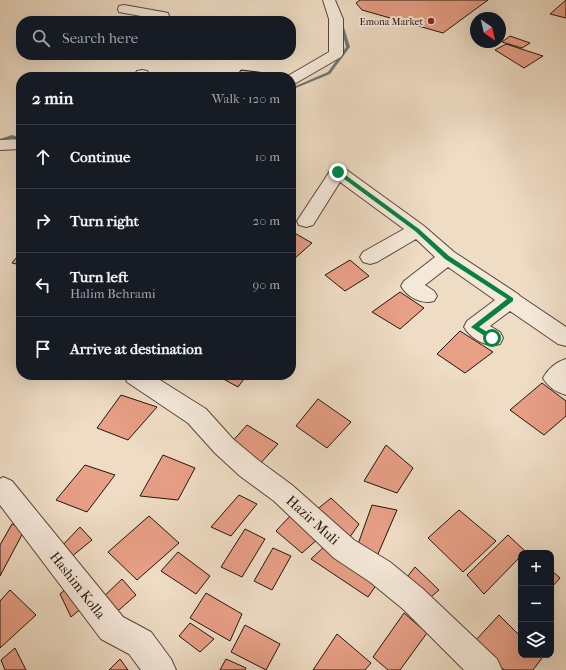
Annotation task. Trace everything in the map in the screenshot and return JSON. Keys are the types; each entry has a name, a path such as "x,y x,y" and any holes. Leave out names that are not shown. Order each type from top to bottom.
{"street":[{"path":"133,0 119,13 163,16"},
{"path":"296,77 336,54 336,19 329,0"},
{"path":"0,145 16,144"},
{"path":"306,221 338,172 417,230 447,257 511,299 566,338"},
{"path":"370,257 417,230"},
{"path":"427,296 411,286 447,257"},
{"path":"492,338 475,327 511,299"},
{"path":"566,368 555,378 566,386"},
{"name":"Hazir Muli","path":"141,380 197,416 224,446 249,468 283,493 344,548 380,572 413,599 486,670"},
{"name":"Hashim Kolla","path":"4,489 112,628 140,643 160,670"}],"building":[{"name":"Emona Market","path":"360,0 488,0 443,33 362,10 356,3"},
{"path":"566,0 566,18 550,14"},
{"path":"510,36 530,43 522,48 506,43 506,39"},
{"path":"506,44 543,56 524,68 495,50 499,48 506,48"},
{"path":"241,70 258,72 240,72"},
{"path":"296,234 312,243 296,257"},
{"path":"16,258 16,264 12,263"},
{"path":"350,260 369,276 345,291 325,275"},
{"path":"400,292 424,308 400,329 372,312"},
{"path":"460,331 493,352 465,373 437,354"},
{"path":"225,380 243,380 238,387"},
{"path":"542,383 566,401 566,416 544,435 510,410"},
{"path":"121,395 157,407 128,440 97,428"},
{"path":"318,399 351,422 327,448 296,426"},
{"path":"247,425 278,444 257,467 230,444"},
{"path":"386,445 413,468 397,493 364,481"},
{"path":"163,455 195,468 178,500 140,496"},
{"path":"85,465 115,475 87,512 56,500"},
{"path":"239,495 257,504 231,536 211,527"},
{"path":"331,498 359,524 347,541 314,512"},
{"path":"372,505 397,510 378,554 357,547"},
{"path":"459,510 496,541 463,572 428,538"},
{"path":"291,515 319,538 302,553 276,531"},
{"path":"149,516 179,543 137,580 108,552"},
{"path":"12,524 25,529 0,576 0,545"},
{"path":"80,527 92,540 66,561 58,550"},
{"path":"245,529 265,539 242,577 221,567"},
{"path":"508,535 524,550 518,550 518,559 484,594 467,575"},
{"path":"328,543 379,581 368,597 311,559"},
{"path":"273,548 291,556 272,590 254,581"},
{"path":"178,552 210,576 196,594 161,571"},
{"path":"415,567 439,590 424,603 403,582"},
{"path":"554,573 560,578 554,585"},
{"path":"122,579 136,595 111,617 98,602"},
{"path":"70,585 83,607 71,617 60,594"},
{"path":"10,590 36,615 0,648 0,601"},
{"path":"206,593 242,614 230,641 190,618"},
{"path":"404,613 427,633 400,670 388,670 373,657"},
{"path":"499,615 518,634 518,658 542,658 533,670 504,670 475,641"},
{"path":"190,623 214,639 200,652 179,636"},
{"path":"245,625 280,644 266,670 231,652"},
{"path":"337,634 371,663 365,670 313,670"},
{"path":"15,648 26,670 5,670 1,660"},
{"path":"120,659 128,670 109,670"},
{"path":"226,659 246,668 245,670 220,670"}],"waterway":[{"path":"296,87 329,73 348,47 341,24"},
{"path":"0,140 12,136 16,138"}],"place":[{"name":"Emona Market","path":"431,21"}],"route":[{"path":"338,172 417,230 447,257 511,299 475,327 492,338"}]}
